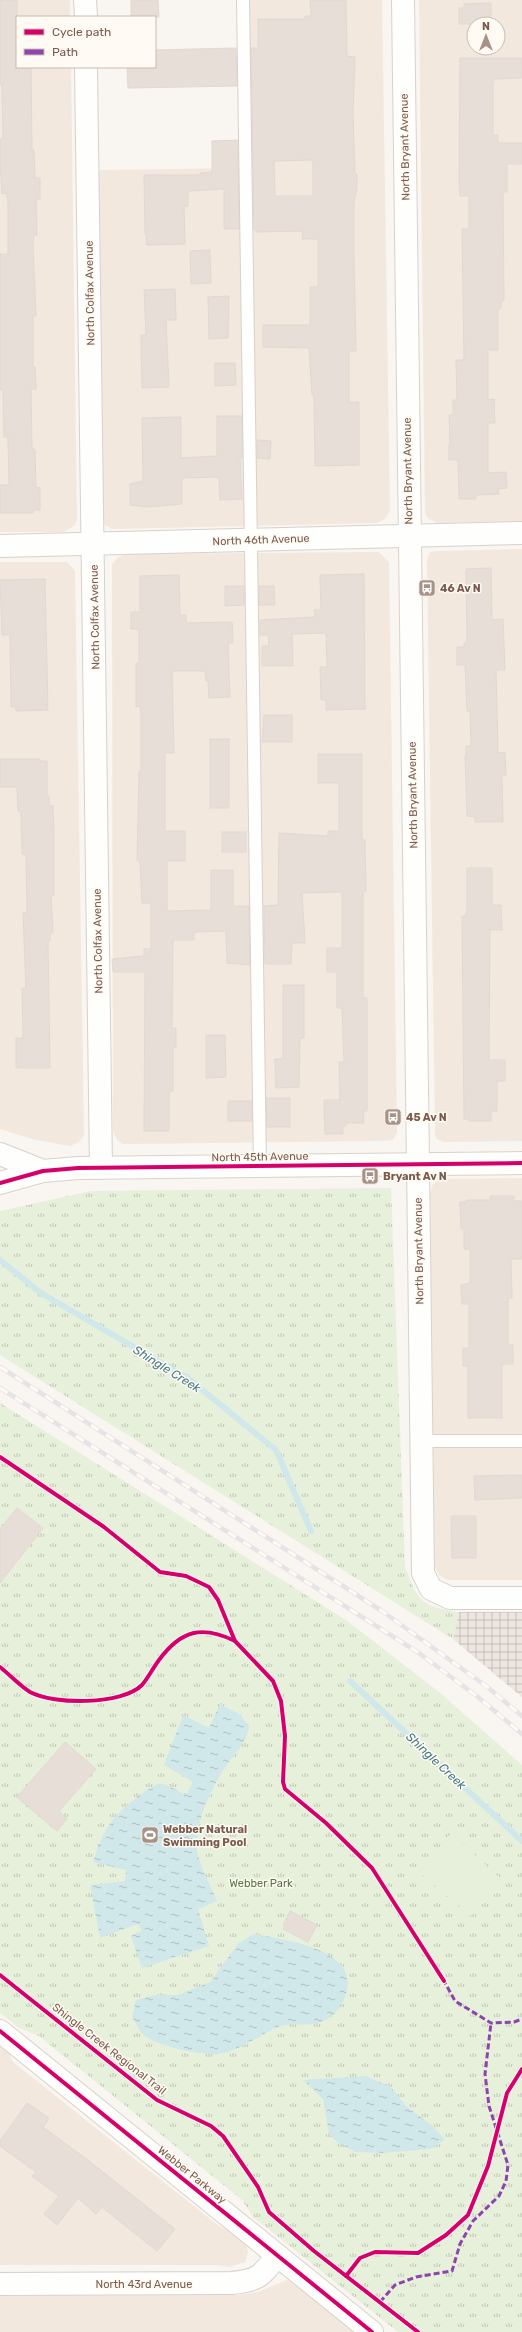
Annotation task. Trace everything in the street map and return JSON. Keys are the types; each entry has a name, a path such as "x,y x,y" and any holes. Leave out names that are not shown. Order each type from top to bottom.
{"street":[{"path":"85,0 86,16"},
{"name":"North Bryant Avenue","path":"403,0 409,536 423,1441 423,1573 431,1589 450,1598 522,1598"},
{"name":"North Colfax Avenue","path":"86,68 94,545 101,1168"},
{"name":"North 46th Avenue","path":"0,546 94,545 522,533"},
{"path":"0,1154 43,1171"},
{"name":"North 45th Avenue","path":"0,1184 43,1171 101,1168 522,1162"},
{"name":"Webber Parkway","path":"0,2031 372,2332"},
{"name":"North 43rd Avenue","path":"0,2284 232,2283 252,2281 262,2275 277,2256"}],"lane":[{"path":"243,0 260,1166"},
{"path":"423,1441 522,1440"}],"shaded area":[{"path":"0,0 70,0 70,16 16,16 16,68 71,68 77,519 75,525 64,532 0,532"},
{"path":"247,0 382,0 390,511 386,518 377,523 112,529 105,525 102,515 98,170 248,168"},
{"path":"419,0 522,0 522,521 437,523 429,519 425,514"},
{"path":"522,549 522,1141 444,1142 437,1139 435,1134 427,560 430,552 436,551"},
{"path":"379,552 389,562 397,1132 393,1140 380,1141 123,1144 117,1140 113,1130 112,565 117,558 125,554"},
{"path":"0,562 67,562 75,571 84,1135 79,1142 70,1146 36,1140 0,1129"},
{"path":"522,1178 522,1580 447,1580 439,1575 435,1567 430,1194 433,1184 441,1179"},
{"path":"459,1612 522,1612 522,1697 453,1639"},
{"path":"0,2042 7,2048 13,2062 220,2227 235,2233 246,2243 248,2252 245,2262 229,2267 217,2265 0,2265"},
{"path":"289,2279 356,2332 0,2332 0,2296 237,2295 258,2292"}],"green space":[{"path":"391,1188 405,1567 414,1588 423,1601 436,1608 459,1612 453,1639 0,1355 0,1211 91,1191"},
{"name":"Webber Park","path":"0,1403 346,1620 439,1692 522,1765 522,2332 398,2332 253,2217 242,2200 39,2036 19,2028 0,2013"},
{"path":"451,1833 501,1879 471,1916 419,1873"}],"water":[{"name":"Webber Natural Swimming Pool","path":"220,1704 241,1715 249,1727 243,1743 220,1775 209,1796 197,1833 198,1855 204,1873 217,1901 198,1909 209,1946 142,1968 131,1936 142,1931 138,1924 100,1938 90,1885 125,1881 126,1870 93,1862 101,1840 115,1817 147,1790 155,1785 164,1784 186,1795 193,1782 164,1765 183,1715 209,1728"},
{"path":"253,1934 281,1939 314,1948 329,1955 340,1964 347,1976 347,1990 343,2002 337,2011 323,2021 316,2023 290,2024 278,2027 234,2050 219,2054 182,2050 161,2044 144,2035 132,2017 136,2000 156,1995 179,1995 210,1982 238,1944"},
{"path":"366,2076 391,2087 405,2105 435,2128 445,2140 430,2149 383,2153 356,2152 338,2143 329,2133 323,2099 303,2080"}],"building":[{"path":"0,0 17,0 16,68 31,68 32,150 34,150 35,178 40,178 40,199 36,199 37,235 34,235 33,245 36,316 33,316 33,367 35,367 36,389 31,389 32,448 35,450 36,488 40,487 40,510 33,510 33,513 0,513 0,485 9,485 8,437 4,437 3,390 0,390 0,254 8,254 8,202 6,193 2,194 0,139 3,139 2,84 0,84"},
{"path":"131,0 158,0 159,17 131,16"},
{"path":"310,0 346,0 347,56 355,57 353,114 355,174 357,174 357,188 354,202 356,351 349,351 349,402 359,402 359,465 315,466 314,395 312,395 309,348 263,347 263,325 310,325 310,287 318,287 318,239 302,239 303,231 256,232 256,229 254,229 251,48 258,48 258,19 305,19 305,16 311,16","holes":["313,160 313,196 275,196 274,161"]},
{"path":"491,3 491,16 466,16 466,24 459,24 459,8 464,8 464,4"},
{"path":"236,48 237,86 128,88 127,68 156,68 156,50"},
{"path":"460,58 522,58 522,78 495,79 493,82 493,135 498,135 498,143 522,143 522,164 507,164 507,192 503,192 504,301 501,301 501,309 498,309 498,350 488,350 488,400 494,399 495,423 488,423 488,473 506,472 507,488 498,489 499,494 476,495 476,499 459,499 458,460 449,460 449,415 453,415 453,400 457,400 456,360 464,360 462,229 469,229 469,196 460,196 459,180"},
{"path":"238,140 239,229 224,229 224,189 188,191 188,206 184,206 185,244 147,245 145,234 144,175 200,175 200,173 212,172 212,141"},
{"path":"210,250 211,283 191,284 190,251"},
{"path":"175,289 176,320 166,320 169,387 142,388 141,335 146,335 144,290"},
{"path":"229,296 228,338 209,339 208,297"},
{"path":"215,363 235,363 236,385 215,386"},
{"path":"217,416 242,416 242,458 240,458 242,499 220,500 219,477 182,478 182,504 148,507 130,505 130,484 143,481 142,418 181,417 181,458 217,456"},
{"path":"257,440 271,441 270,459 257,458"},
{"path":"491,568 492,620 503,619 505,670 496,670 498,753 505,752 506,775 502,775 503,822 475,822 475,817 467,816 465,757 466,746 471,746 470,711 467,711 465,665 457,665 457,647 464,647 464,643 467,643 466,569"},
{"path":"364,574 365,709 326,710 326,700 321,700 320,667 327,667 326,633 292,634 293,666 262,666 262,646 269,646 268,635 260,635 260,620 315,617 314,610 321,610 320,575"},
{"path":"179,575 180,615 186,615 186,623 232,622 233,643 228,643 230,697 209,698 208,681 206,681 205,671 172,671 174,753 165,753 165,831 185,831 185,861 167,861 167,911 211,910 211,870 233,870 233,906 249,906 250,965 227,963 226,931 194,932 194,940 173,940 172,1028 176,1028 176,1047 173,1047 173,1091 169,1091 169,1131 144,1131 145,972 113,972 112,959 144,956 144,949 151,949 151,903 142,903 140,861 137,861 139,772 141,772 141,714 140,706 136,707 136,663 139,663 139,629 131,629 131,612 140,612 140,576"},
{"path":"45,579 48,710 16,711 16,707 11,707 10,635 2,635 0,580"},
{"path":"225,586 244,586 244,605 225,606"},
{"path":"259,586 274,586 275,605 259,605"},
{"path":"264,715 292,715 292,742 262,742"},
{"path":"210,739 229,739 229,808 210,808"},
{"path":"318,754 362,754 362,840 365,840 366,891 363,892 363,998 367,998 367,1111 363,1111 364,1123 346,1123 346,1126 343,1126 343,1134 325,1134 324,1100 340,1100 339,1062 344,1062 342,1008 337,1008 337,972 327,972 327,948 342,948 342,892 302,893 305,943 292,943 291,964 265,964 264,906 278,905 279,833 328,836 328,831 339,831 339,783 318,783"},
{"path":"0,759 40,759 40,761 47,761 47,796 49,796 49,806 53,806 54,834 54,895 51,895 53,933 50,933 50,941 48,941 50,1068 16,1068 16,1038 23,1038 22,988 26,988 23,913 27,912 26,854 22,854 21,811 18,811 17,787 0,787"},
{"path":"222,832 246,832 246,852 222,852"},
{"path":"467,868 492,868 492,905 501,905 502,930 490,930 489,1060 505,1060 505,1081 497,1081 497,1111 491,1111 491,1121 469,1121 469,1119 464,1119 462,916 466,916"},
{"path":"283,985 304,985 304,1038 300,1038 299,1087 276,1088 275,1059 283,1059"},
{"path":"206,1035 225,1035 226,1077 206,1078"},
{"path":"266,1098 290,1098 290,1127 267,1127"},
{"path":"228,1101 252,1101 252,1121 228,1121"},
{"path":"490,1196 514,1196 514,1201 522,1201 522,1259 511,1259 512,1298 508,1298 508,1345 513,1345 513,1364 502,1364 502,1418 468,1418 468,1366 463,1366 463,1348 469,1348 469,1304 462,1304 461,1285 470,1283 470,1249 464,1249 464,1229 461,1229 460,1202 466,1202 466,1200 490,1200"},
{"path":"522,1475 522,1498 475,1500 474,1476"},
{"path":"17,1508 43,1528 0,1583 0,1529"},
{"path":"451,1516 476,1516 476,1558 452,1558"},
{"path":"65,1742 96,1769 59,1811 67,1819 57,1831 17,1797"},
{"path":"290,1911 317,1925 308,1942 283,1929 285,1926 283,1925"},
{"path":"27,2103 49,2118 43,2127 89,2161 175,2229 157,2251 102,2207 96,2214 78,2198 57,2225 44,2214 59,2196 32,2176 36,2172 0,2146 0,2141"}],"waterway":[{"name":"Shingle Creek","path":"0,1260 41,1293 189,1379 276,1450 311,1531"},
{"name":"Shingle Creek","path":"350,1681 522,1841"}],"railway":[{"path":"0,1367 382,1611 486,1686 522,1716"},
{"path":"0,1388 419,1653 478,1697 522,1734"}],"marked path":[{"path":"443,1979 455,2001 491,2023 514,2022 522,2019"},
{"path":"380,2302 395,2285 416,2277 452,2271 460,2244 473,2221 499,2196 506,2181 508,2165 489,2106 485,2074 491,2023"}],"cycle path":[{"path":"0,1183 43,1171 78,1168 522,1163"},
{"path":"0,1457 104,1527 160,1572 186,1576 209,1587 218,1600 235,1641 273,1681 281,1701 285,1736 283,1782 285,1789 326,1823 372,1868 444,1981"},
{"path":"0,1667 30,1692 55,1699 88,1701 119,1696 132,1692 142,1685 167,1650 176,1642 193,1633 212,1633 235,1641"},
{"name":"Shingle Creek Regional Trail","path":"0,1975 157,2100 211,2126 223,2136 258,2187 269,2212 314,2251 418,2332"},
{"path":"0,2031 372,2332"},
{"path":"346,2276 360,2258 375,2252 418,2253 446,2235 468,2215 488,2166 507,2093 522,2069"}],"place":[{"name":"46 Av N","path":"427,588"},
{"name":"45 Av N","path":"393,1117"},
{"name":"Bryant Av N","path":"370,1176"},
{"name":"Webber Natural Swimming Pool","path":"150,1835"}]}
